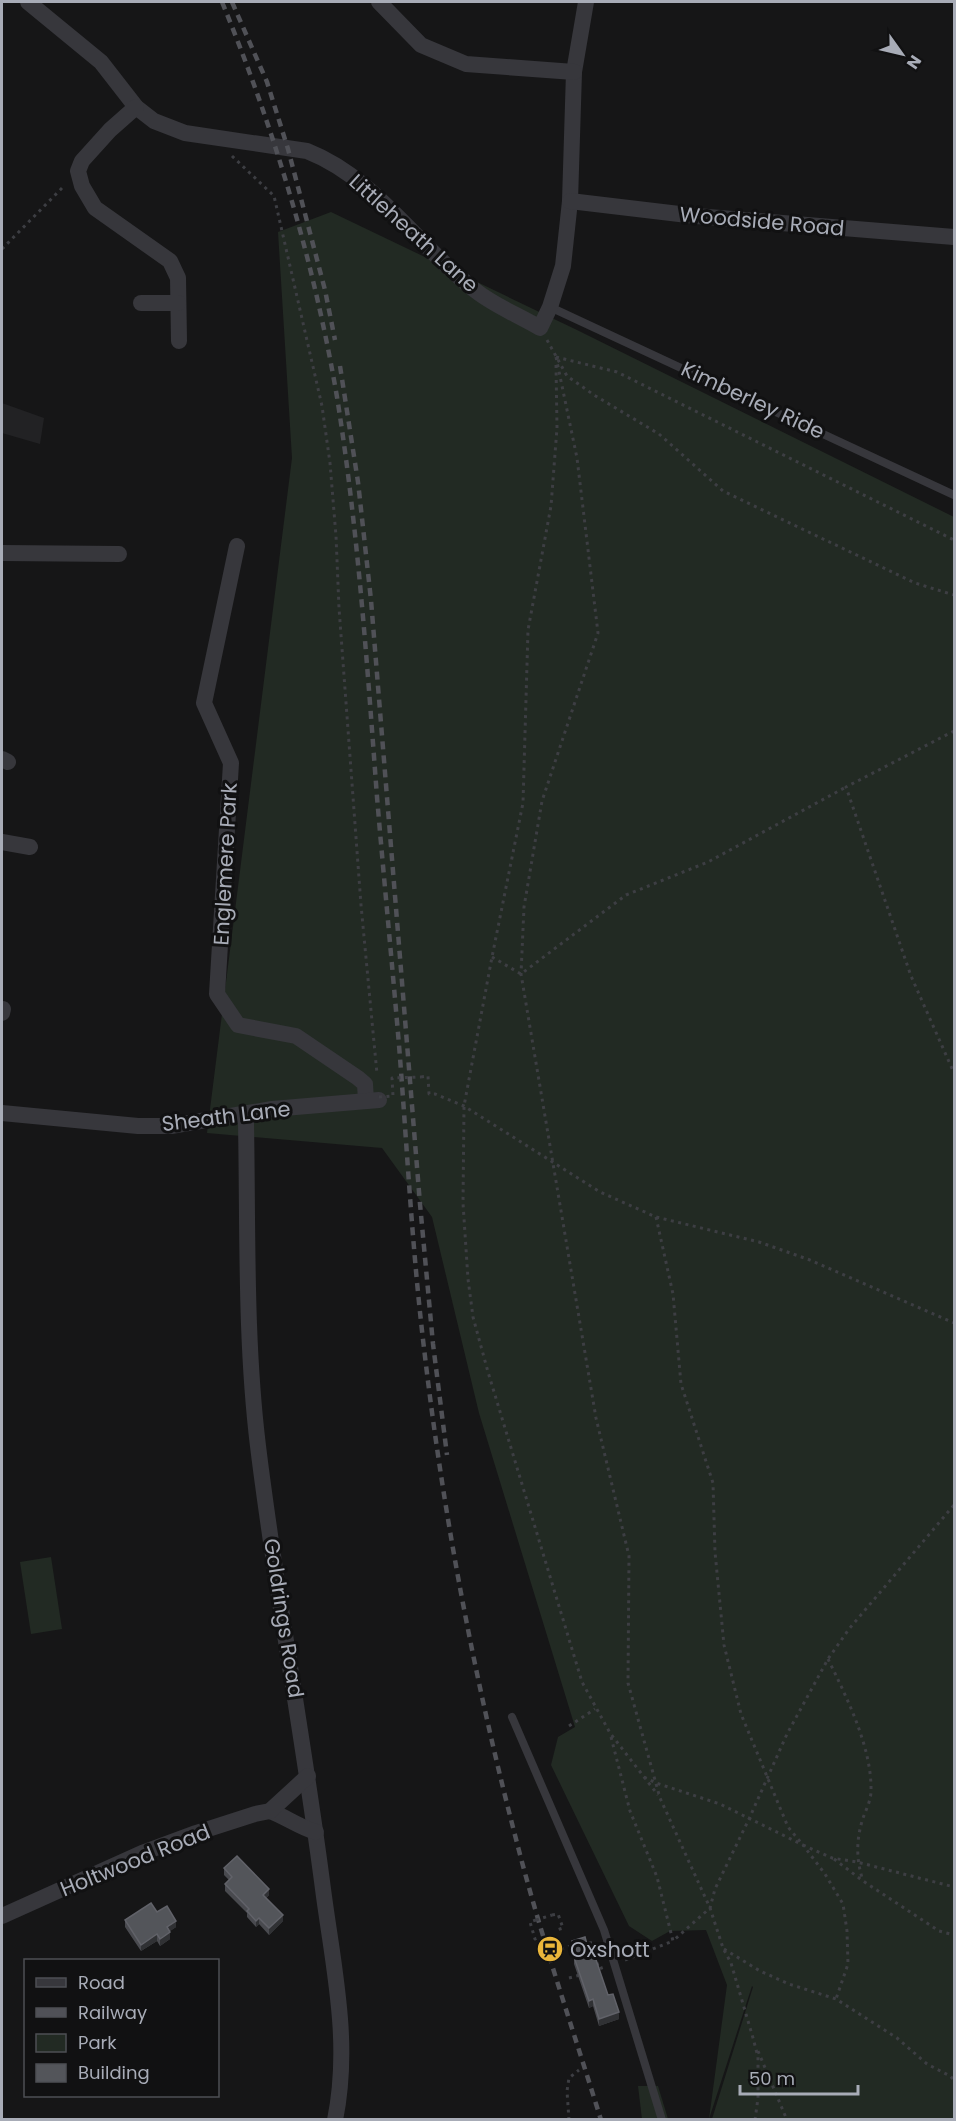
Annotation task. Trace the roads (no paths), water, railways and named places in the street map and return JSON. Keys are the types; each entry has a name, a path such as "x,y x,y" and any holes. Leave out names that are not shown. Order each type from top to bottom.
{"street":[{"name":"Littleheath Lane","path":"28,2 101,62 136,107 154,121 172,130 307,151 325,158 346,171 477,292 540,328 550,307"},
{"path":"379,2 422,45 466,64 574,72"},
{"path":"550,307 563,266 570,201 574,72 586,2"},
{"path":"136,107 82,161 78,171 82,186 94,208 170,261 178,278 179,341"},
{"name":"Woodside Road","path":"570,201 696,216 954,237"},
{"path":"141,303 178,303"},
{"name":"Englemere Park","path":"237,546 204,703 231,763 217,994 238,1025 297,1036 358,1078 375,1097"},
{"path":"2,553 119,554"},
{"path":"2,842 30,847"},
{"name":"Sheath Lane","path":"2,1113 138,1126 171,1126 375,1097"},
{"name":"Goldrings Road","path":"244,1114 250,1342 258,1444 341,2008 342,2054 335,2120"},
{"name":"Holtwood Road","path":"2,1916 142,1853 196,1833 270,1811 308,1776"},
{"path":"270,1811 284,1816 305,1829 316,1832"}],"lane":[{"name":"Kimberley Ride","path":"550,307 954,495"},
{"path":"512,1717 604,1930 662,2120"}],"railway":[{"path":"222,2 259,98 290,196 317,296 337,397 351,496 361,596 420,1310 440,1472 461,1595 487,1718 525,1874 601,2120"},
{"path":"232,2 267,82 288,149 325,290 335,340"},
{"path":"340,366 358,482 371,600 420,1204 433,1344 447,1455"}],"place":[{"name":"Oxshott","path":"550,1949"}]}
